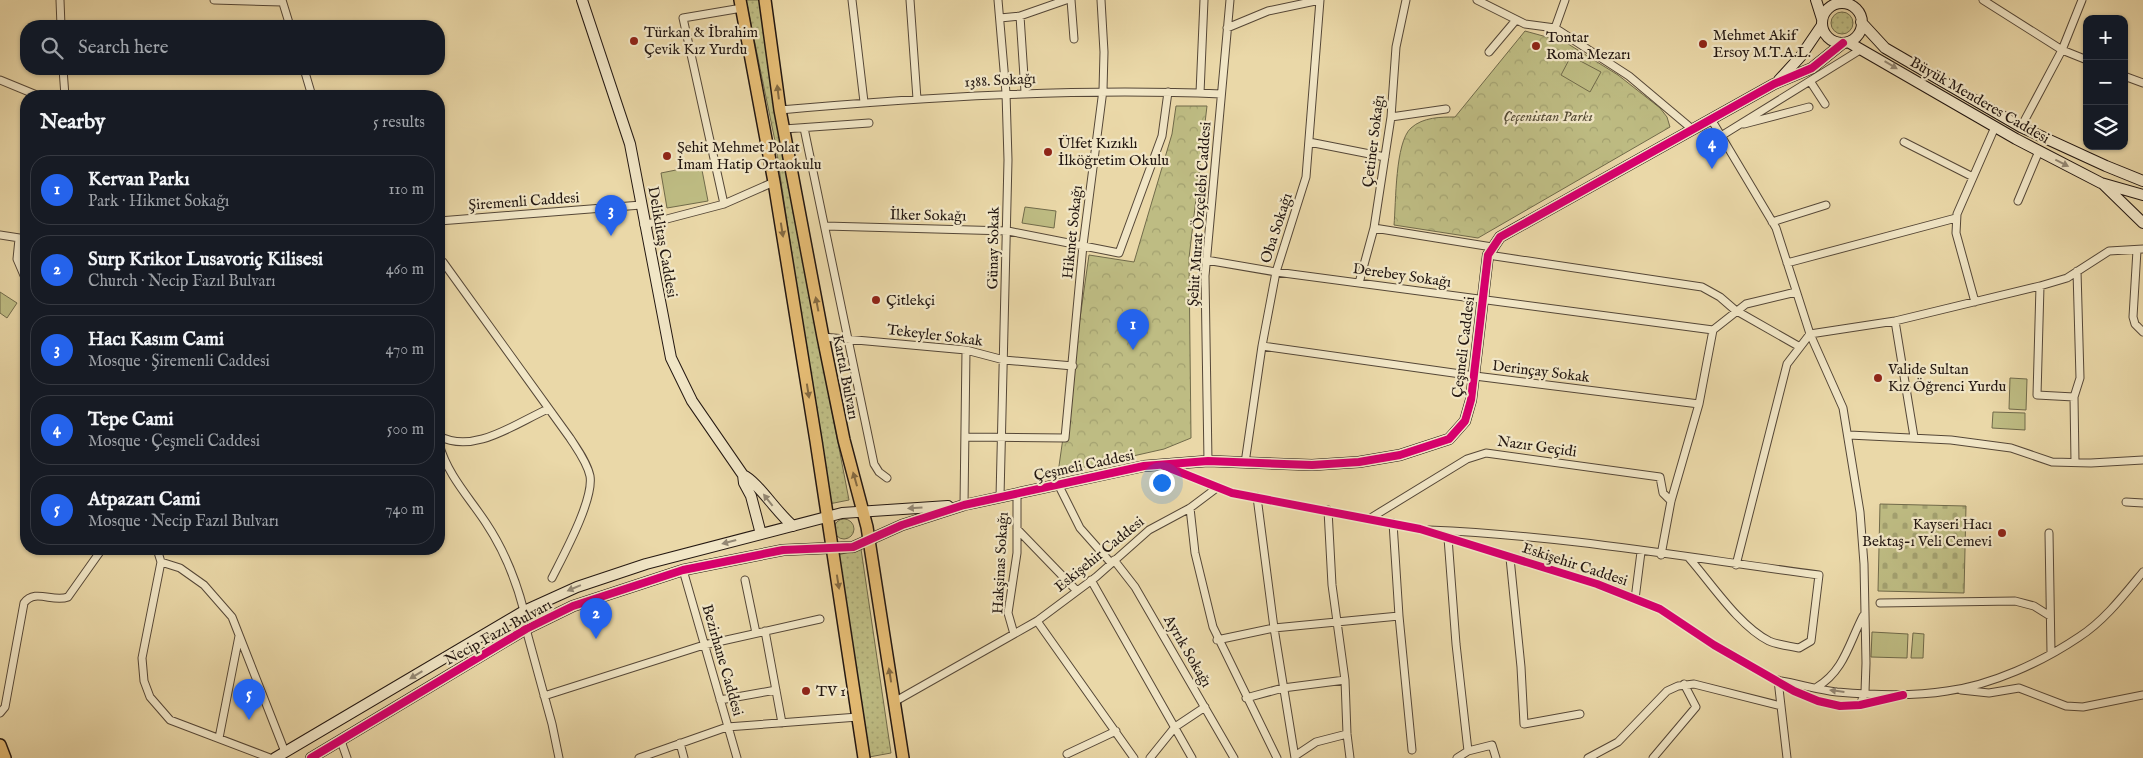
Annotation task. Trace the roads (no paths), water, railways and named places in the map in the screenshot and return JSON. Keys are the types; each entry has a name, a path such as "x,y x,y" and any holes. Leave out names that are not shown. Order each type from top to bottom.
{"main road":[{"name":"Kartal Bulvarı","path":"765,0 780,110 823,337 844,440 864,511 903,758"},
{"path":"741,4 774,182 833,549 864,758"},
{"path":"0,745 5,758"}],"street":[{"path":"60,0 61,20"},
{"path":"214,0 282,1 288,20"},
{"name":"Deliklitaş Caddesi","path":"582,0 627,130 667,345 676,370 692,401 743,475 744,483 751,496 760,534"},
{"path":"852,0 864,102"},
{"path":"910,0 918,100"},
{"name":"Günay Sokak","path":"998,0 1006,93 1008,230 1000,497"},
{"path":"1000,18 1020,16 1066,0"},
{"path":"1071,0 1074,39"},
{"name":"Hikmet Sokağı","path":"1002,436 1065,438 1083,245 1103,90 1101,0"},
{"path":"1200,93 1204,0"},
{"name":"Şehit Murat Özçelebi Caddesi","path":"1208,461 1206,260 1230,0"},
{"path":"1227,28 1268,11 1320,0"},
{"name":"Oba Sokağı","path":"1245,464 1262,346 1276,272 1306,177 1320,0"},
{"name":"Çetiner Sokağı","path":"1359,283 1374,228 1391,117 1396,47 1406,0"},
{"path":"1477,0 1525,24 1555,28 1629,76 1692,129"},
{"path":"1555,28 1566,0"},
{"path":"1816,0 1829,38 1846,42"},
{"path":"1982,0 2062,50 2083,58"},
{"path":"2021,127 2062,50 2082,0"},
{"path":"1490,251 1500,237 1774,84 1812,68 1860,32 1861,22 1858,12 1843,2 1831,7 1801,56 1774,84"},
{"path":"724,204 683,18 741,4"},
{"path":"1020,16 1025,92"},
{"path":"1489,52 1516,20"},
{"name":"Büyük Menderes Caddesi","path":"1861,22 1885,48 2021,127 2109,168 2143,181"},
{"name":"Büyük Menderes Caddesi","path":"1846,42 1877,57 1995,127 2102,184 2143,195"},
{"path":"1721,136 1860,50"},
{"path":"64,75 65,90"},
{"path":"306,75 310,90"},
{"path":"2128,77 2143,83"},
{"path":"0,80 24,90"},
{"path":"1810,81 1825,104"},
{"name":"1388. Sokağı","path":"780,110 864,102 1025,92 1103,90 1221,94"},
{"name":"İlker Sokağı","path":"825,226 1008,230 1119,252 1162,136 1168,92"},
{"path":"1737,126 1809,107"},
{"path":"1391,117 1446,109"},
{"path":"1711,119 1772,222 1810,334 1843,408 1860,512 1864,564 1866,663 1865,692 1860,705"},
{"path":"784,129 869,123"},
{"path":"1975,302 1956,233 1956,218 1995,127"},
{"path":"804,128 874,464 879,472 887,478"},
{"path":"1309,142 1385,157"},
{"path":"1904,142 1973,177"},
{"path":"2018,201 2039,151"},
{"path":"2109,168 2097,172 2102,184 2143,223"},
{"path":"644,224 724,204 774,182"},
{"name":"Şiremenli Caddesi","path":"445,221 641,206"},
{"path":"1772,222 1826,206"},
{"path":"1787,263 1956,218"},
{"path":"1374,228 1490,251 1702,287 1720,297 1735,310 1800,348"},
{"path":"0,235 20,238"},
{"path":"20,249 17,259 20,266"},
{"path":"1736,564 1787,364 1810,334 1895,321 2040,286 2067,278 2110,251 2140,250 2133,317 2135,324 2143,332"},
{"name":"Çeşmeli Caddesi","path":"833,549 856,546 902,525 964,505 1160,464 1208,461 1312,466 1359,462 1400,455 1439,444 1458,431 1465,421 1475,376 1490,251"},
{"name":"Derebey Sokağı","path":"1206,260 1276,272 1713,330"},
{"path":"445,266 578,450 590,478 589,492 578,522 552,578"},
{"path":"2076,462 2074,397 2080,378 2077,271"},
{"path":"2040,286 2037,395 2074,397"},
{"path":"1661,554 1671,501 1699,404 1713,330 1735,310 1746,304 1796,292"},
{"path":"1895,321 1914,437"},
{"name":"Tekeyler Sokak","path":"823,337 966,350 1004,360 1073,366"},
{"name":"Derinçay Sokak","path":"1262,346 1475,376 1699,404"},
{"path":"964,505 966,350"},
{"path":"445,438 455,442 478,440 548,409"},
{"path":"1848,435 1914,437 2011,448 2052,462 2143,460"},
{"path":"965,437 1002,436"},
{"name":"Nazır Geçidi","path":"1369,519 1467,459 1486,453 1660,477 1663,493 1671,501"},
{"path":"445,457 459,487 485,522 501,549 515,579 524,611"},
{"path":"1160,464 1218,487"},
{"name":"Deliklitaş Caddesi","path":"743,475 751,478 774,508 792,526"},
{"name":"Ayrık Sokağı","path":"1058,484 1080,528 1136,587 1234,758"},
{"name":"Eskişehir Caddesi","path":"894,702 1037,621 1091,580 1149,530 1190,508 1218,487 1232,493 1420,529 1597,584 1660,609 1714,644 1794,691 1818,701 1840,706 1860,705 1903,695 1956,689 1991,680 2080,636 2114,606 2143,572"},
{"name":"Hakşinas Sokağı","path":"1014,634 1008,613 1017,553 1017,493"},
{"path":"1257,497 1274,628 1295,757 1316,742 1347,734"},
{"path":"2126,502 2143,503"},
{"name":"Çeşmeli Caddesi","path":"828,518 842,513 964,505"},
{"path":"1190,508 1195,553 1208,612 1217,640 1277,758"},
{"path":"1328,510 1332,585 1345,680 1350,758"},
{"name":"Necip Fazıl Bulvarı","path":"275,758 524,611 577,586 646,564 828,518"},
{"path":"1393,524 1399,616 1412,750"},
{"path":"1017,529 1077,591"},
{"path":"1420,529 1485,532 1661,554 1819,575 1812,638 1809,644 1799,648 1771,642 1755,632 1689,558"},
{"path":"2048,533 2051,652"},
{"path":"1448,538 1456,644 1468,751"},
{"name":"Necip Fazıl Bulvarı","path":"311,758 526,629 573,606 683,570 783,550 833,549"},
{"path":"1635,599 1641,552"},
{"path":"0,713 5,708 24,603 27,599 38,595 57,600 68,597 98,555"},
{"path":"159,555 161,562 142,658 142,674 146,689 154,704 170,720 270,758"},
{"path":"1510,558 1521,667 1524,724 1580,714"},
{"path":"161,562 180,568 211,592 232,617 285,752"},
{"name":"Bezirhane Caddesi","path":"683,570 737,758"},
{"path":"745,580 756,633"},
{"path":"1091,580 1192,758"},
{"path":"1880,603 2015,601 2034,606 2050,616"},
{"path":"1217,640 1274,628 1337,620 1399,616"},
{"path":"1817,687 1830,679 1840,668 1864,616"},
{"path":"544,696 704,645 820,619"},
{"path":"1037,621 1134,758"},
{"path":"526,629 559,758"},
{"path":"765,631 782,723"},
{"path":"219,738 239,635"},
{"path":"1246,698 1283,688 1345,680"},
{"path":"1778,680 1787,758"},
{"name":"Eskişehir Caddesi","path":"1778,680 1835,692 1903,695"},
{"path":"1588,758 1618,742 1667,691 1684,684 1694,684 1781,706"},
{"path":"1655,757 1696,707 1684,684"},
{"path":"1956,689 1989,693 2019,688 2066,706 2083,707 2143,695"},
{"path":"720,700 776,690"},
{"path":"1150,758 1175,727 1205,707"},
{"path":"639,758 727,727 858,717"},
{"path":"1066,754 1116,731"},
{"path":"341,741 347,758"},
{"path":"680,744 684,758"},
{"path":"1456,758 1468,751 1492,744 1496,758"}],"place":[{"name":"Türkan & İbrahim Çevik Kız Yurdu","path":"634,41"},
{"name":"Mehmet Akif Ersoy M.T.A.L.","path":"1703,44"},
{"name":"Tontar Roma Mezarı","path":"1536,46"},
{"name":"Ülfet Kızıklı İlköğretim Okulu","path":"1048,152"},
{"name":"Şehit Mehmet Polat İmam Hatip Ortaokulu","path":"667,156"},
{"name":"Tepe Cami","path":"1712,169"},
{"name":"Hacı Kasım Cami","path":"611,236"},
{"name":"Çitlekçi","path":"876,300"},
{"name":"Kervan Parkı","path":"1133,350"},
{"name":"Valide Sultan Kız Öğrenci Yurdu","path":"1878,378"},
{"name":"Kayseri Hacı Bektaş-ı Veli Cemevi","path":"2002,533"},
{"name":"Surp Krikor Lusavoriç Kilisesi","path":"596,639"},
{"name":"TV 1","path":"806,691"},
{"name":"Atpazarı Cami","path":"249,720"}],"park label":[{"name":"Çeçenistan Parkı","path":"1548,116"}]}
